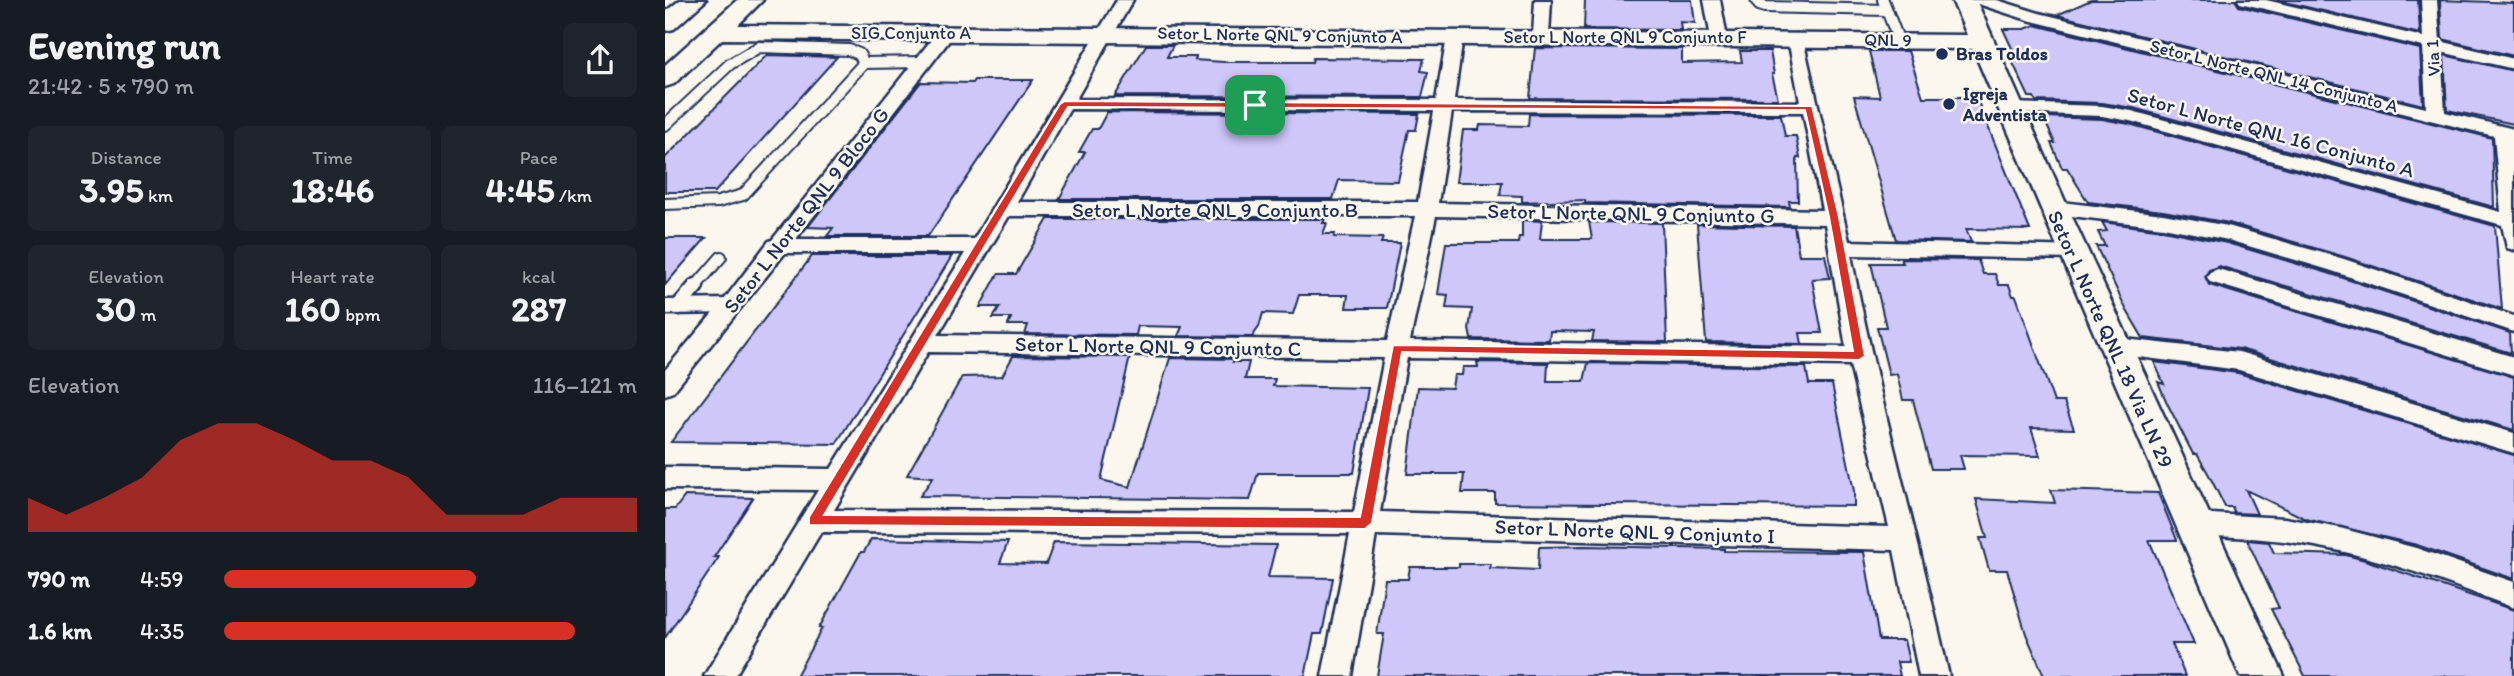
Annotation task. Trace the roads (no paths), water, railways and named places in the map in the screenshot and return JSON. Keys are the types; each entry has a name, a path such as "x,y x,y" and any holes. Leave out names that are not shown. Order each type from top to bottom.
{"street":[{"path":"665,24 694,0"},
{"path":"665,79 751,0"},
{"path":"719,676 1003,209 1125,0"},
{"path":"1541,36 1543,0"},
{"path":"1712,0 1719,38"},
{"path":"1970,11 2002,6 2019,0"},
{"path":"2246,0 2433,42 2514,64"},
{"name":"Via 1","path":"2429,0 2436,116"},
{"path":"2002,6 2034,17"},
{"name":"QNL 9","path":"1795,39 1898,39 1970,11"},
{"name":"Setor L Norte QNL 14 Conjunto A","path":"1970,11 2034,17 2508,133"},
{"name":"Setor L Norte QNL 18 Via LN 29","path":"1970,11 2053,208 2262,676"},
{"name":"SIG Conjunto A","path":"716,32 1106,33"},
{"name":"Setor L Norte QNL 9 Bloco G","path":"665,386 732,306 946,33"},
{"name":"Setor L Norte QNL 9 Conjunto A","path":"1106,33 1455,37"},
{"path":"1337,676 1397,348 1427,209 1455,37"},
{"name":"Setor L Norte QNL 9 Conjunto F","path":"1455,37 1795,39"},
{"path":"1795,39 1834,217 1859,356 1905,539 1934,676"},
{"path":"1065,104 1809,107"},
{"name":"Setor L Norte QNL 16 Conjunto A","path":"2012,108 2102,111 2132,116 2512,221"},
{"path":"2508,133 2514,243"},
{"path":"2053,208 2156,219 2227,233 2381,279 2514,324"},
{"name":"Setor L Norte QNL 9 Conjunto B","path":"1003,209 1427,209"},
{"name":"Setor L Norte QNL 9 Conjunto G","path":"1427,209 1834,217"},
{"path":"776,247 980,246"},
{"path":"1839,248 2074,252"},
{"path":"2218,277 2514,366"},
{"name":"Setor L Norte QNL 9 Conjunto C","path":"919,344 1397,348 1859,356"},
{"path":"2116,347 2239,360 2514,443"},
{"path":"665,478 838,480"},
{"name":"Setor L Norte QNL 9 Conjunto I","path":"814,521 1365,523 1905,539"},
{"path":"2192,524 2315,534 2401,556 2514,595"}],"lane":[{"path":"1756,0 1759,5 1765,7 1798,4 1884,5 1898,39"},
{"path":"665,124 730,64 759,47 849,50 859,54 864,63"},
{"path":"665,204 718,202 743,195 864,63 923,62"},
{"path":"671,307 721,257"},
{"path":"671,307 732,306"}],"place":[{"name":"Bras Toldos","path":"1942,54"},
{"name":"Igreja Adventista","path":"1949,104"}]}
